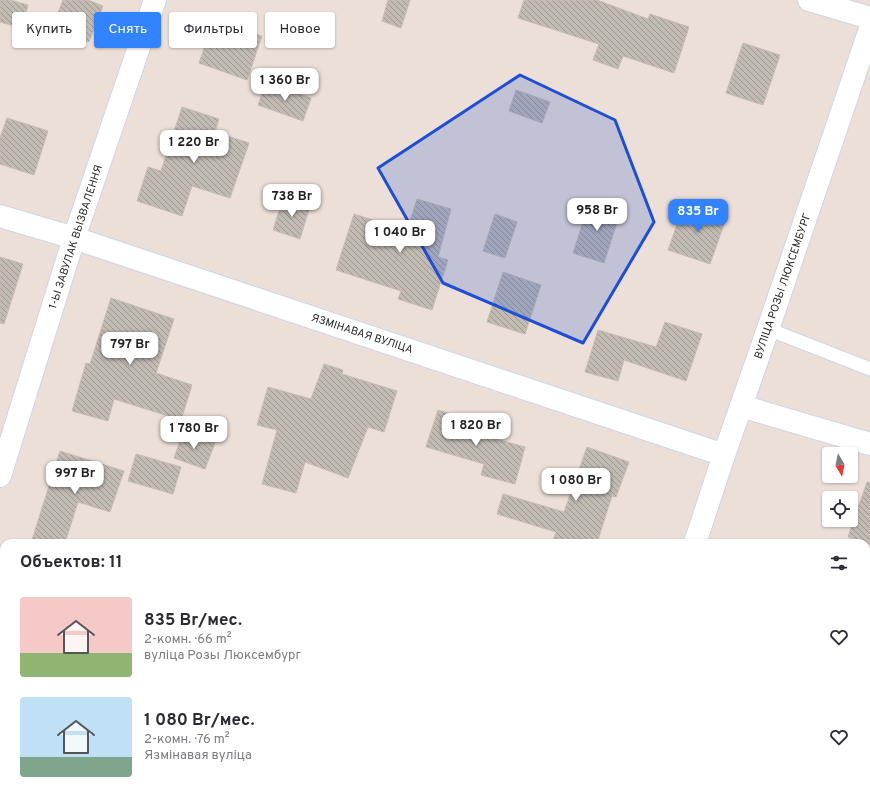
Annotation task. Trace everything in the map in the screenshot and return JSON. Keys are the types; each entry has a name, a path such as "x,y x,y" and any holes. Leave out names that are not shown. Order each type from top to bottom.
{"street":[{"name":"1-Ы ЗАВУЛАК ВЫЗВАЛЕННЯ","path":"0,476 74,238 155,0"},
{"path":"808,0 870,18"},
{"name":"ВУЛІЦА РОЗЫ ЛЮКСЕМБУРГ","path":"696,539 870,29"},
{"name":"ЯЗМІНАВАЯ ВУЛІЦА","path":"0,216 74,238 724,455"},
{"path":"741,406 870,444"}],"lane":[{"path":"768,329 870,369"}],"highlighted area":[{"path":"520,75 615,120 654,222 583,343 443,283 378,168"}],"building":[{"path":"0,0 10,0 28,5 26,12 12,12 12,25 0,22"},
{"path":"63,0 88,0 103,6 101,12 94,12 94,29 89,42 86,41 86,12 58,12"},
{"path":"388,0 410,0 401,28 382,21"},
{"path":"524,0 597,0 648,19 650,14 689,27 674,73 623,56 618,69 593,60 599,44 518,18"},
{"path":"257,34 262,36 247,80 199,63 204,48 257,48"},
{"path":"743,43 780,55 763,105 726,93"},
{"path":"266,83 311,98 303,121 258,105"},
{"path":"516,90 550,102 542,123 509,111"},
{"path":"182,107 219,119 215,132 249,143 230,198 192,186 182,216 137,201 148,167 161,171"},
{"path":"7,118 48,131 34,175 0,164 0,138"},
{"path":"283,198 310,206 300,239 273,230"},
{"path":"417,199 451,209 438,257 448,260 432,310 398,299 401,291 336,270 354,214 407,231"},
{"path":"590,200 621,210 604,263 573,253"},
{"path":"685,202 727,216 710,264 668,250"},
{"path":"495,214 517,222 505,258 483,251"},
{"path":"0,257 23,264 4,324 0,323"},
{"path":"503,272 541,285 525,334 487,322"},
{"path":"111,298 174,319 156,373 192,385 181,420 114,399 108,421 72,411 86,363 90,364"},
{"path":"665,322 702,334 686,381 624,360 618,381 585,372 598,330 656,347"},
{"path":"324,364 343,370 342,374 397,391 384,432 368,427 348,478 305,462 296,493 262,484 277,430 257,425 268,387 311,399"},
{"path":"438,410 474,421 470,432 525,447 515,484 481,475 484,464 426,447"},
{"path":"183,432 215,443 205,469 174,458"},
{"path":"587,447 629,462 616,497 612,496 598,539 553,539 556,532 497,514 503,494 564,512"},
{"path":"60,451 124,471 110,512 78,502 66,539 32,539"},
{"path":"136,454 181,467 173,494 128,481"},
{"path":"867,482 870,482 870,539 854,539 848,537 851,527 858,527 858,508"}]}
